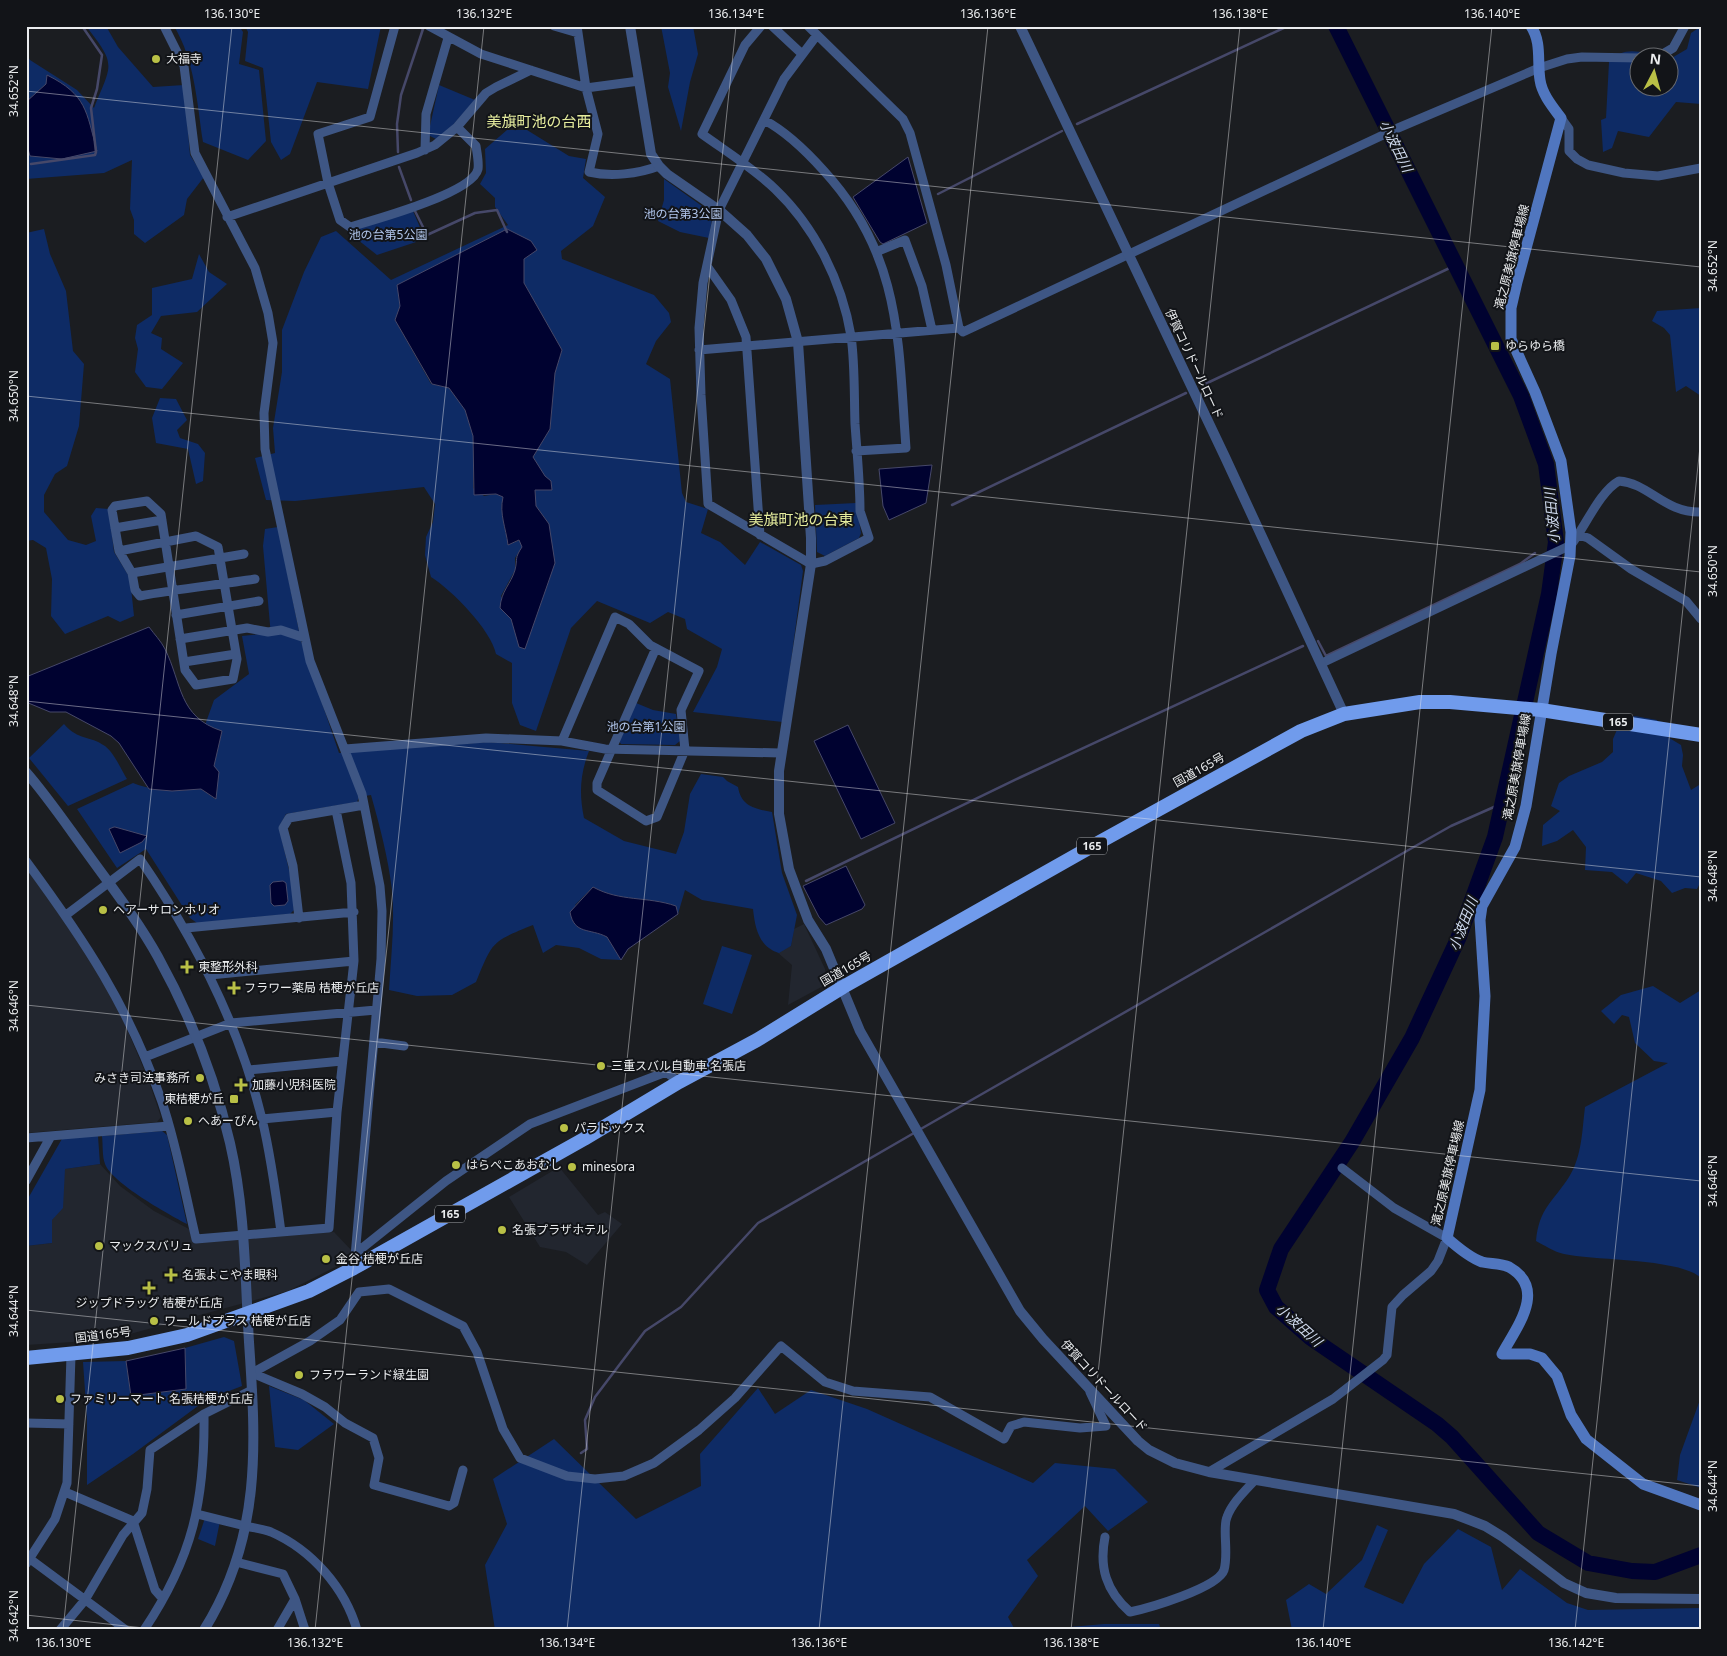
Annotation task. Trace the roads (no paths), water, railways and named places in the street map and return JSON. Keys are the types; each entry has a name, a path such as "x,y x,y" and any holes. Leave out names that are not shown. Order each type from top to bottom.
{"highway":[{"name":"国道165号","path":"26,1358 128,1348 187,1335 248,1315 309,1291 354,1268 584,1139 679,1082 757,1040 843,987 1301,731 1344,714 1420,702 1450,702 1538,710 1701,735"}],"main road":[{"path":"1531,26 1538,42 1539,68 1544,93 1561,118"},
{"name":"滝之原美旗停車場線","path":"1561,118 1517,282 1510,330 1511,339 1535,392 1561,461 1566,548 1538,710 1526,806 1515,847 1482,906 1480,920 1486,996 1480,1090 1448,1238 1483,1262 1509,1267 1527,1287 1527,1303 1524,1315 1502,1354 1535,1355 1542,1358 1557,1376 1571,1415 1586,1438 1643,1484 1701,1506"}],"street":[{"path":"164,26 184,66 195,152 255,268 273,335 272,359 264,413 265,449 310,661 360,787 380,886 382,911 374,1042 354,1268"},
{"path":"395,26 370,116 318,134 328,183 340,220 350,227 441,197 473,178 478,170 476,146 457,127"},
{"path":"429,26 448,38 482,54 586,88 639,81"},
{"path":"554,26 578,30 586,88 598,134 589,172 601,176 647,171 659,166 650,149 630,26"},
{"path":"761,26 745,45 702,134 742,162 776,190 801,219 822,252 835,281 851,338 860,511 869,538 825,561 811,564 708,504 699,350 701,304 719,210 742,162 784,79 817,35"},
{"path":"772,26 802,54"},
{"path":"808,26 903,119 910,133 946,265 959,328 963,332 1129,256 1398,128 1539,68 1582,57 1630,58"},
{"name":"伊賀コリドールロード","path":"1020,26 1322,663 1344,714"},
{"path":"1673,48 1685,26"},
{"path":"425,150 426,114 448,38"},
{"path":"227,217 425,150 435,145 457,127 486,94 496,86 531,70"},
{"path":"1561,118 1569,129 1569,150 1577,160 1588,166 1649,176 1701,168"},
{"path":"764,120 776,126 811,156 835,183 867,231 892,294 898,333 906,448 856,451"},
{"name":"伊賀コリドールロード","path":"659,166 719,210 747,235 766,259 786,299 798,342 812,538 811,564 780,753 779,814 789,869 808,920 826,949 860,1031 1020,1311 1126,1430 1149,1450 1175,1463 1209,1472 1454,1514 1477,1522 1503,1537 1564,1583 1600,1597 1701,1599"},
{"path":"876,252 905,240 922,286 932,330"},
{"path":"707,266 731,300 744,328 748,347 760,535"},
{"path":"699,350 959,328"},
{"path":"1322,663 1566,548 1579,535 1606,491 1619,481 1629,482 1680,511 1701,512"},
{"path":"119,551 166,542 196,536 218,547 225,584 236,654 236,664 232,679 196,685 185,670 172,592 166,542 161,514 147,501 115,506 112,510 119,551 132,573 135,590 140,596 172,592 225,584 256,579"},
{"path":"115,528 162,520"},
{"path":"1579,535 1588,538 1631,569 1686,601 1701,619"},
{"path":"132,573 244,554"},
{"path":"176,615 259,601"},
{"path":"562,741 616,617 629,624 656,648 699,671 681,710 685,750 657,817 646,821 597,790 597,783 656,648"},
{"path":"180,639 247,628 268,632 281,630 305,638"},
{"path":"184,662 236,654"},
{"path":"344,749 486,738 562,741 612,749 780,753"},
{"path":"26,772 109,882 157,955 196,1037 217,1094 230,1145 244,1235 252,1373 254,1462 251,1505 236,1562 216,1609 204,1630"},
{"path":"298,918 293,866 283,828 289,818 364,805"},
{"path":"26,861 66,915 111,984 145,1058 169,1126 196,1239 329,1228 337,1112 354,961 354,912 347,861 336,810"},
{"path":"66,915 140,859 186,928 210,975 249,1070 262,1119 281,1232"},
{"path":"186,928 354,912"},
{"path":"210,975 354,961"},
{"path":"145,1058 231,1023 376,1010"},
{"path":"374,1042 404,1046"},
{"path":"249,1070 342,1061"},
{"path":"356,1253 438,1187 530,1124 666,1072 679,1082"},
{"path":"370,1097 379,1101"},
{"path":"262,1119 337,1112"},
{"path":"26,1138 169,1126"},
{"path":"26,1181 51,1136"},
{"path":"1209,1472 1321,1407 1375,1367 1387,1355 1392,1307 1438,1261 1448,1238 1394,1208 1342,1168"},
{"path":"252,1373 310,1341 340,1320 359,1292 389,1289 462,1326 477,1352 503,1429 520,1458 567,1476 595,1479 624,1476 654,1463 671,1451 735,1398 781,1346 825,1382 853,1391 930,1397 1004,1440 1011,1426 1024,1422 1080,1428 1106,1426 1088,1389"},
{"path":"71,1355 68,1472 64,1492 52,1524 28,1560 126,1630"},
{"path":"252,1373 302,1394 325,1407 345,1423 373,1438 379,1458 374,1484 449,1506 454,1503 463,1470"},
{"path":"60,1630 85,1600 133,1522 142,1513 147,1489 150,1450 204,1414 252,1390"},
{"path":"144,1630 163,1599 184,1557 197,1514 204,1464 204,1414"},
{"path":"26,1423 69,1424"},
{"path":"1105,1536 1102,1554 1103,1570 1116,1600 1130,1612 1160,1605 1214,1582 1223,1572 1228,1548 1227,1516 1255,1480"},
{"path":"64,1492 133,1522 155,1590 163,1599"},
{"path":"197,1514 270,1531 298,1547 321,1567 338,1588 353,1616 357,1630"},
{"path":"236,1562 283,1574 296,1599 305,1630"},
{"path":"277,1630 296,1599"}],"waterway":[{"path":"31,164 95,155 91,108 97,89 102,55 82,26"},
{"path":"398,152 397,124 401,95 423,29 418,26"},
{"path":"1077,124 1288,26"},
{"name":"小波田川","path":"1336,26 1521,396 1546,464 1556,542 1549,594 1495,837 1458,939 1412,1038 1352,1142 1281,1249 1267,1290 1276,1307 1311,1338 1437,1424 1452,1437 1538,1533 1588,1563 1632,1571 1655,1572 1701,1555"},
{"path":"938,194 1062,131"},
{"path":"399,167 411,200"},
{"path":"415,211 427,235 475,213 497,210 507,232"},
{"path":"1203,385 1456,265"},
{"path":"952,505 1186,393"},
{"path":"1318,641 1326,656 1520,564 1535,553"},
{"path":"806,881 1021,777 1303,646"},
{"path":"919,1130 1451,826 1503,803"},
{"path":"581,1453 587,1449 585,1420 595,1397 645,1331 681,1307 758,1223 914,1133"}],"place":[{"name":"大福寺","path":"156,59"},
{"name":"ゆらゆら橋","path":"1495,346"},
{"name":"ヘアーサロンホリオ","path":"103,910"},
{"name":"東整形外科","path":"187,967"},
{"name":"フラワー薬局 桔梗が丘店","path":"234,988"},
{"name":"三重スバル自動車 名張店","path":"601,1066"},
{"name":"みさき司法事務所","path":"200,1078"},
{"name":"加藤小児科医院","path":"241,1085"},
{"name":"東桔梗が丘","path":"234,1099"},
{"name":"へあーぴん","path":"188,1121"},
{"name":"パラドックス","path":"564,1128"},
{"name":"はらぺこあおむし","path":"456,1165"},
{"name":"minesora","path":"572,1167"},
{"name":"名張プラザホテル","path":"502,1230"},
{"name":"マックスバリュ","path":"99,1246"},
{"name":"金谷 桔梗が丘店","path":"326,1259"},
{"name":"名張よこやま眼科","path":"171,1275"},
{"name":"ジップドラッグ 桔梗が丘店","path":"149,1288"},
{"name":"ワールドプラス 桔梗が丘店","path":"154,1321"},
{"name":"フラワーランド緑生園","path":"299,1375"},
{"name":"ファミリーマート 名張桔梗が丘店","path":"60,1399"}],"district":[{"name":"美旗町池の台西","path":"539,122"},
{"name":"美旗町池の台東","path":"801,520"}],"park label":[{"name":"池の台第3公園","path":"683,214"},
{"name":"池の台第5公園","path":"388,235"},
{"name":"池の台第1公園","path":"646,727"}]}
